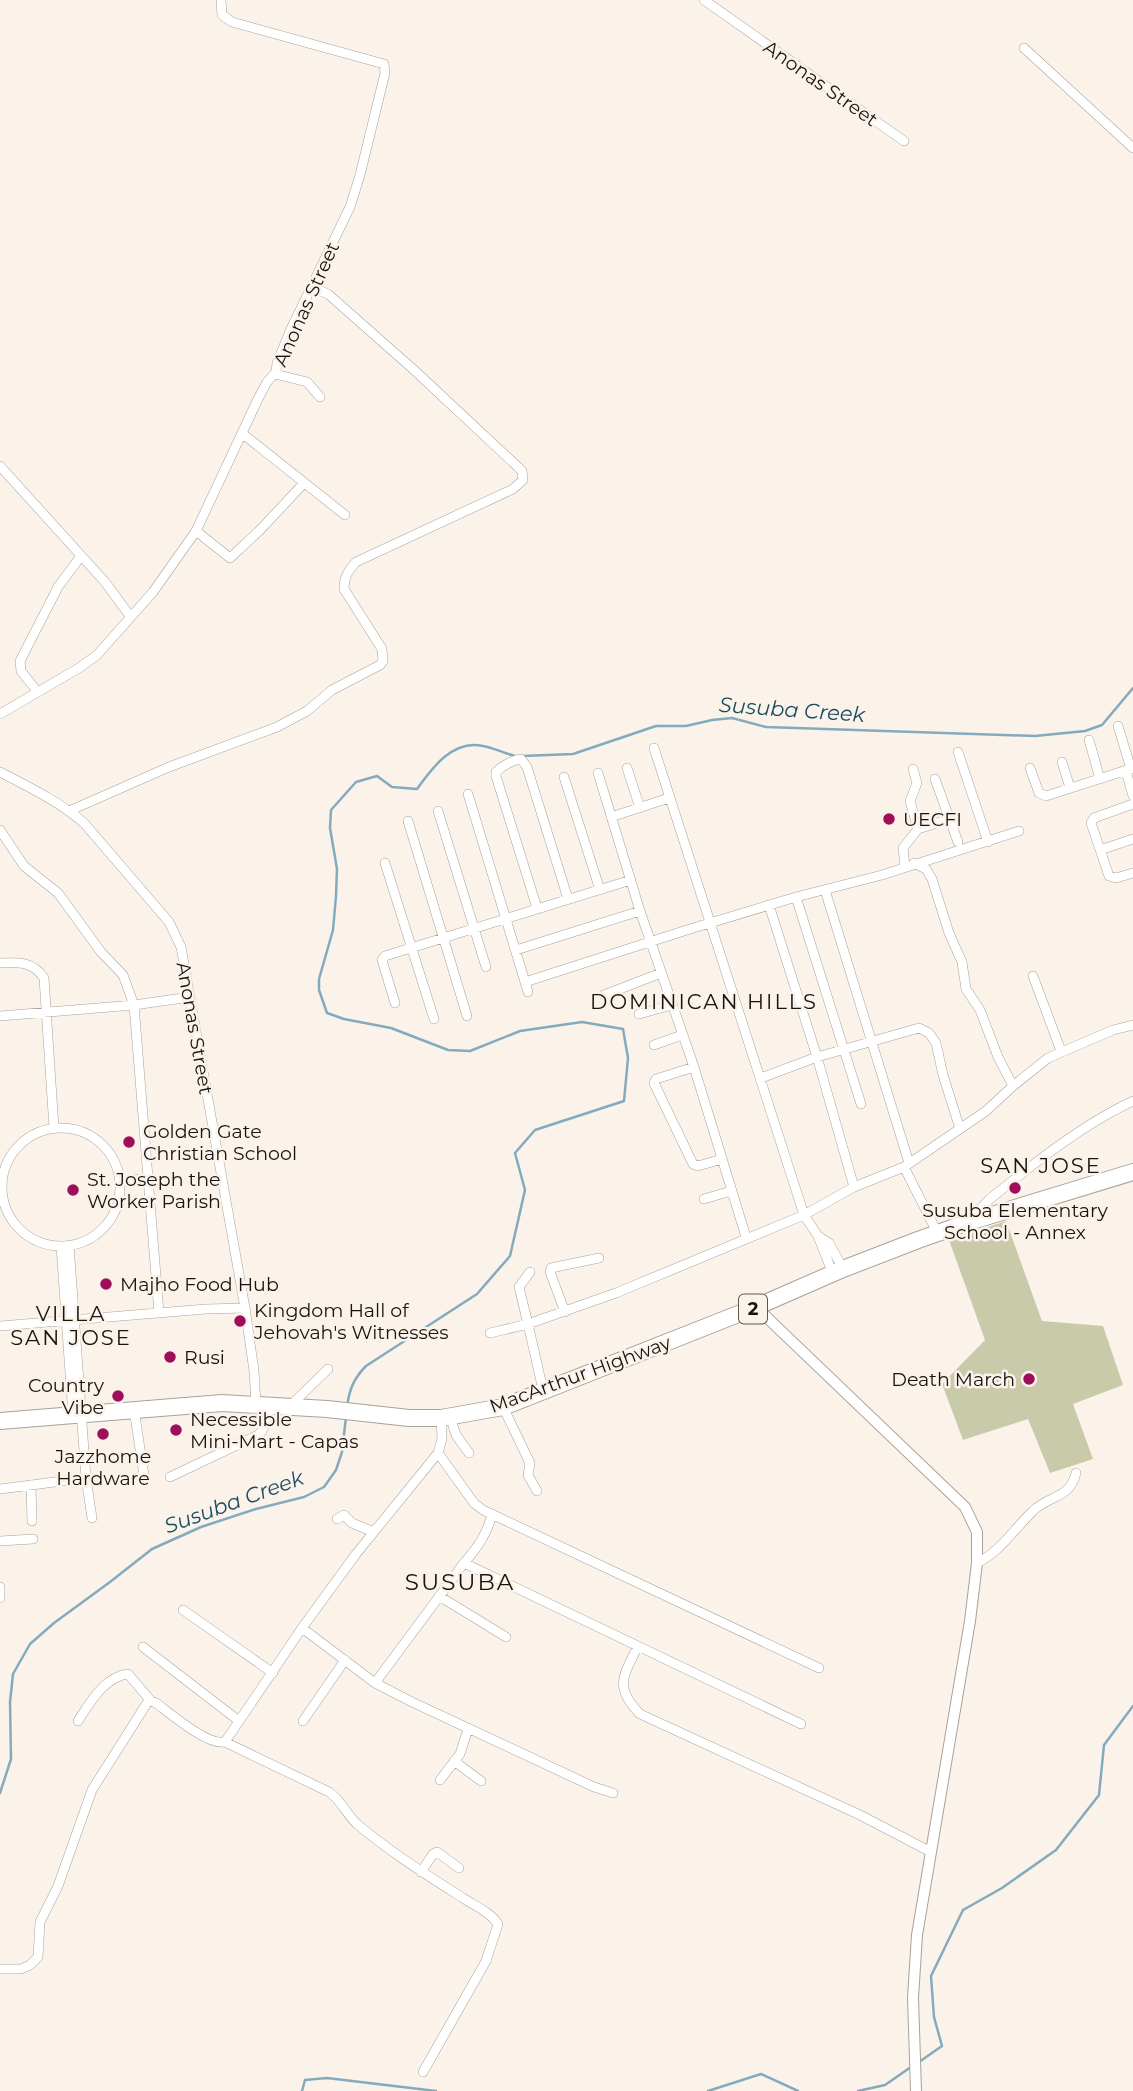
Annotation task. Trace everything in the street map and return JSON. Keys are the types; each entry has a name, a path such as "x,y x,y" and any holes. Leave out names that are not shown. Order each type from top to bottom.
{"highway":[{"name":"MacArthur Highway","path":"0,1421 222,1403 327,1409 409,1418 445,1417 503,1406 623,1361 838,1272 969,1222 1133,1172"}],"street":[{"name":"Anonas Street","path":"0,714 97,655 164,579 196,531 263,390 275,374 278,360 349,207 360,175 386,67 384,64 232,22 222,15 221,0"},
{"name":"Anonas Street","path":"704,0 904,141"},
{"path":"1024,48 1133,148"},
{"path":"69,811 169,767 277,727 307,710 332,690 380,665 383,660 382,649 344,589 344,580 351,567 356,562 513,489 523,480 522,471 512,460 413,369 328,294 311,287"},
{"path":"275,374 307,382 320,397"},
{"path":"243,434 345,515"},
{"path":"0,466 105,582 130,616"},
{"path":"196,531 230,558 304,483"},
{"path":"37,691 21,670 20,661 55,594 81,556"},
{"path":"1118,726 1130,769 1133,796"},
{"path":"1089,740 1100,779"},
{"path":"654,748 804,1215 818,1236 829,1243 838,1272"},
{"path":"958,752 988,842"},
{"path":"537,908 496,776 499,769 516,760 521,760 527,767 568,900"},
{"path":"1062,762 1070,788"},
{"path":"627,768 639,808"},
{"path":"1030,768 1042,796 1130,769"},
{"path":"913,769 918,783 910,801 918,829"},
{"name":"Anonas Street","path":"0,772 38,791 84,823 169,922 181,947 254,1371 273,1406"},
{"path":"598,773 640,911 694,1067 746,1237"},
{"path":"564,777 600,890"},
{"path":"936,779 958,842"},
{"path":"468,794 526,987 769,905 882,875 1018,831"},
{"path":"611,817 669,799"},
{"path":"1133,804 1092,820 1091,823 1107,874 1116,878 1133,873"},
{"path":"438,810 486,967"},
{"path":"909,865 903,848 918,829 949,819"},
{"path":"408,821 467,1016"},
{"path":"0,830 24,866 58,893 101,952 123,975 134,1005 159,1313"},
{"path":"1100,850 1133,839"},
{"path":"385,863 434,1019"},
{"path":"909,865 926,869 932,879 949,933 962,962 966,989 980,1010 998,1057 1013,1086"},
{"path":"395,1003 382,960 385,956 631,880"},
{"path":"825,890 872,1041 906,1165 938,1234"},
{"path":"796,897 861,1104"},
{"path":"769,905 854,1187"},
{"path":"516,950 640,911"},
{"path":"0,963 23,962 40,971 44,978 54,1128"},
{"path":"604,995 662,973"},
{"path":"1033,976 1061,1051"},
{"path":"0,1016 134,1005 190,997"},
{"path":"639,1014 672,1005"},
{"path":"490,1333 565,1312 804,1215 854,1187 906,1165 986,1111 1048,1058 1113,1030 1133,1025"},
{"path":"761,1078 817,1057 915,1028 923,1030 934,1038 960,1129"},
{"path":"654,1045 682,1035"},
{"path":"694,1067 656,1079 654,1083 693,1164 698,1166 722,1159"},
{"path":"969,1222 991,1197 1044,1156 1103,1116 1133,1101"},
{"path":"54,1128 73,1129 91,1136 105,1148 115,1164 120,1182 118,1200 111,1218 99,1232 83,1242 65,1245 48,1244 31,1238 17,1227 7,1212 1,1191 4,1170 11,1154 23,1141 37,1132 54,1128"},
{"path":"120,1182 147,1178"},
{"path":"704,1199 732,1191"},
{"path":"65,1245 78,1415 92,1518"},
{"path":"565,1312 551,1268 599,1258"},
{"path":"530,1272 519,1287 543,1390"},
{"path":"756,1307 965,1507 976,1532 977,1563 968,1634 917,1935 913,2040 916,2091"},
{"path":"0,1326 245,1308"},
{"path":"170,1477 258,1435 273,1406 328,1369"},
{"path":"503,1406 530,1463 528,1475 537,1491"},
{"path":"134,1409 145,1482"},
{"path":"78,1721 95,1695 120,1674 128,1674 151,1701 202,1736 218,1744 225,1742 302,1628 438,1453 445,1417"},
{"path":"445,1417 469,1454"},
{"path":"438,1453 474,1503 492,1514 819,1668"},
{"path":"977,1563 989,1558 1032,1511 1066,1492 1073,1484 1076,1473"},
{"path":"0,1489 86,1478"},
{"path":"31,1485 32,1521"},
{"path":"375,1683 485,1537 492,1514"},
{"path":"337,1519 344,1515 350,1522 374,1532"},
{"path":"0,1541 33,1539"},
{"path":"464,1563 802,1724"},
{"path":"0,1587 0,1598"},
{"path":"439,1596 506,1637"},
{"path":"183,1610 273,1673"},
{"path":"302,1628 375,1683 468,1729 594,1787 613,1793"},
{"path":"638,1646 622,1679 622,1685 640,1714 860,1815 931,1852"},
{"path":"143,1647 239,1721"},
{"path":"303,1721 345,1660"},
{"path":"0,1969 21,1969 38,1957 40,1922 58,1886 92,1790 129,1729 151,1701"},
{"path":"440,1780 465,1742 468,1729"},
{"path":"225,1742 340,1799 353,1821 421,1872 486,1913 498,1924 486,1961 423,2072"},
{"path":"454,1761 481,1781"},
{"path":"421,1872 437,1852 459,1868"}],"green space":[{"path":"1006,1221 1042,1321 1103,1326 1123,1385 1073,1404 1093,1459 1050,1473 1028,1419 963,1440 942,1384 985,1340 949,1240"}],"waterway":[{"name":"Susuba Creek","path":"522,756 573,754 656,726 686,726 732,718 766,727 1035,736 1085,731 1102,725 1133,688"},
{"name":"Susuba Creek","path":"347,1407 353,1385 366,1366 477,1294 510,1256 525,1190 515,1153 535,1130 624,1101 628,1058 623,1029 582,1022 520,1031 470,1051 448,1050 391,1028 327,1013 319,990 319,979 333,930 336,896 337,869 330,828 331,810 356,782 377,776 392,787 417,789 444,757 462,747 483,746 515,756"},
{"name":"Susuba Creek","path":"0,1793 11,1759 10,1702 13,1674 30,1644 152,1549 201,1527 304,1497 324,1487 336,1470 342,1452 346,1417"},
{"path":"919,2062 942,2046 934,2017 931,1976 963,1910 1002,1888 1056,1850 1099,1795 1104,1745 1133,1706"},
{"path":"858,2091 885,2085 911,2067"},
{"path":"708,2091 761,2074 798,2091"},
{"path":"302,2091 305,2080 327,2078 436,2091"}],"place":[{"name":"UECFI","path":"889,819"},
{"name":"Golden Gate Christian School","path":"129,1142"},
{"name":"Susuba Elementary School - Annex","path":"1015,1188"},
{"name":"St. Joseph the Worker Parish","path":"73,1190"},
{"name":"Majho Food Hub","path":"106,1284"},
{"name":"Kingdom Hall of Jehovah's Witnesses","path":"240,1321"},
{"name":"Rusi","path":"170,1357"},
{"name":"Death March","path":"1029,1379"},
{"name":"Country Vibe","path":"118,1396"},
{"name":"Necessible Mini-Mart - Capas","path":"176,1430"},
{"name":"Jazzhome Hardware","path":"103,1434"}],"district":[{"name":"DOMINICAN HILLS","path":"704,1002"},
{"name":"SAN JOSE","path":"1041,1166"},
{"name":"VILLA SAN JOSE","path":"71,1326"},
{"name":"SUSUBA","path":"460,1582"}]}
